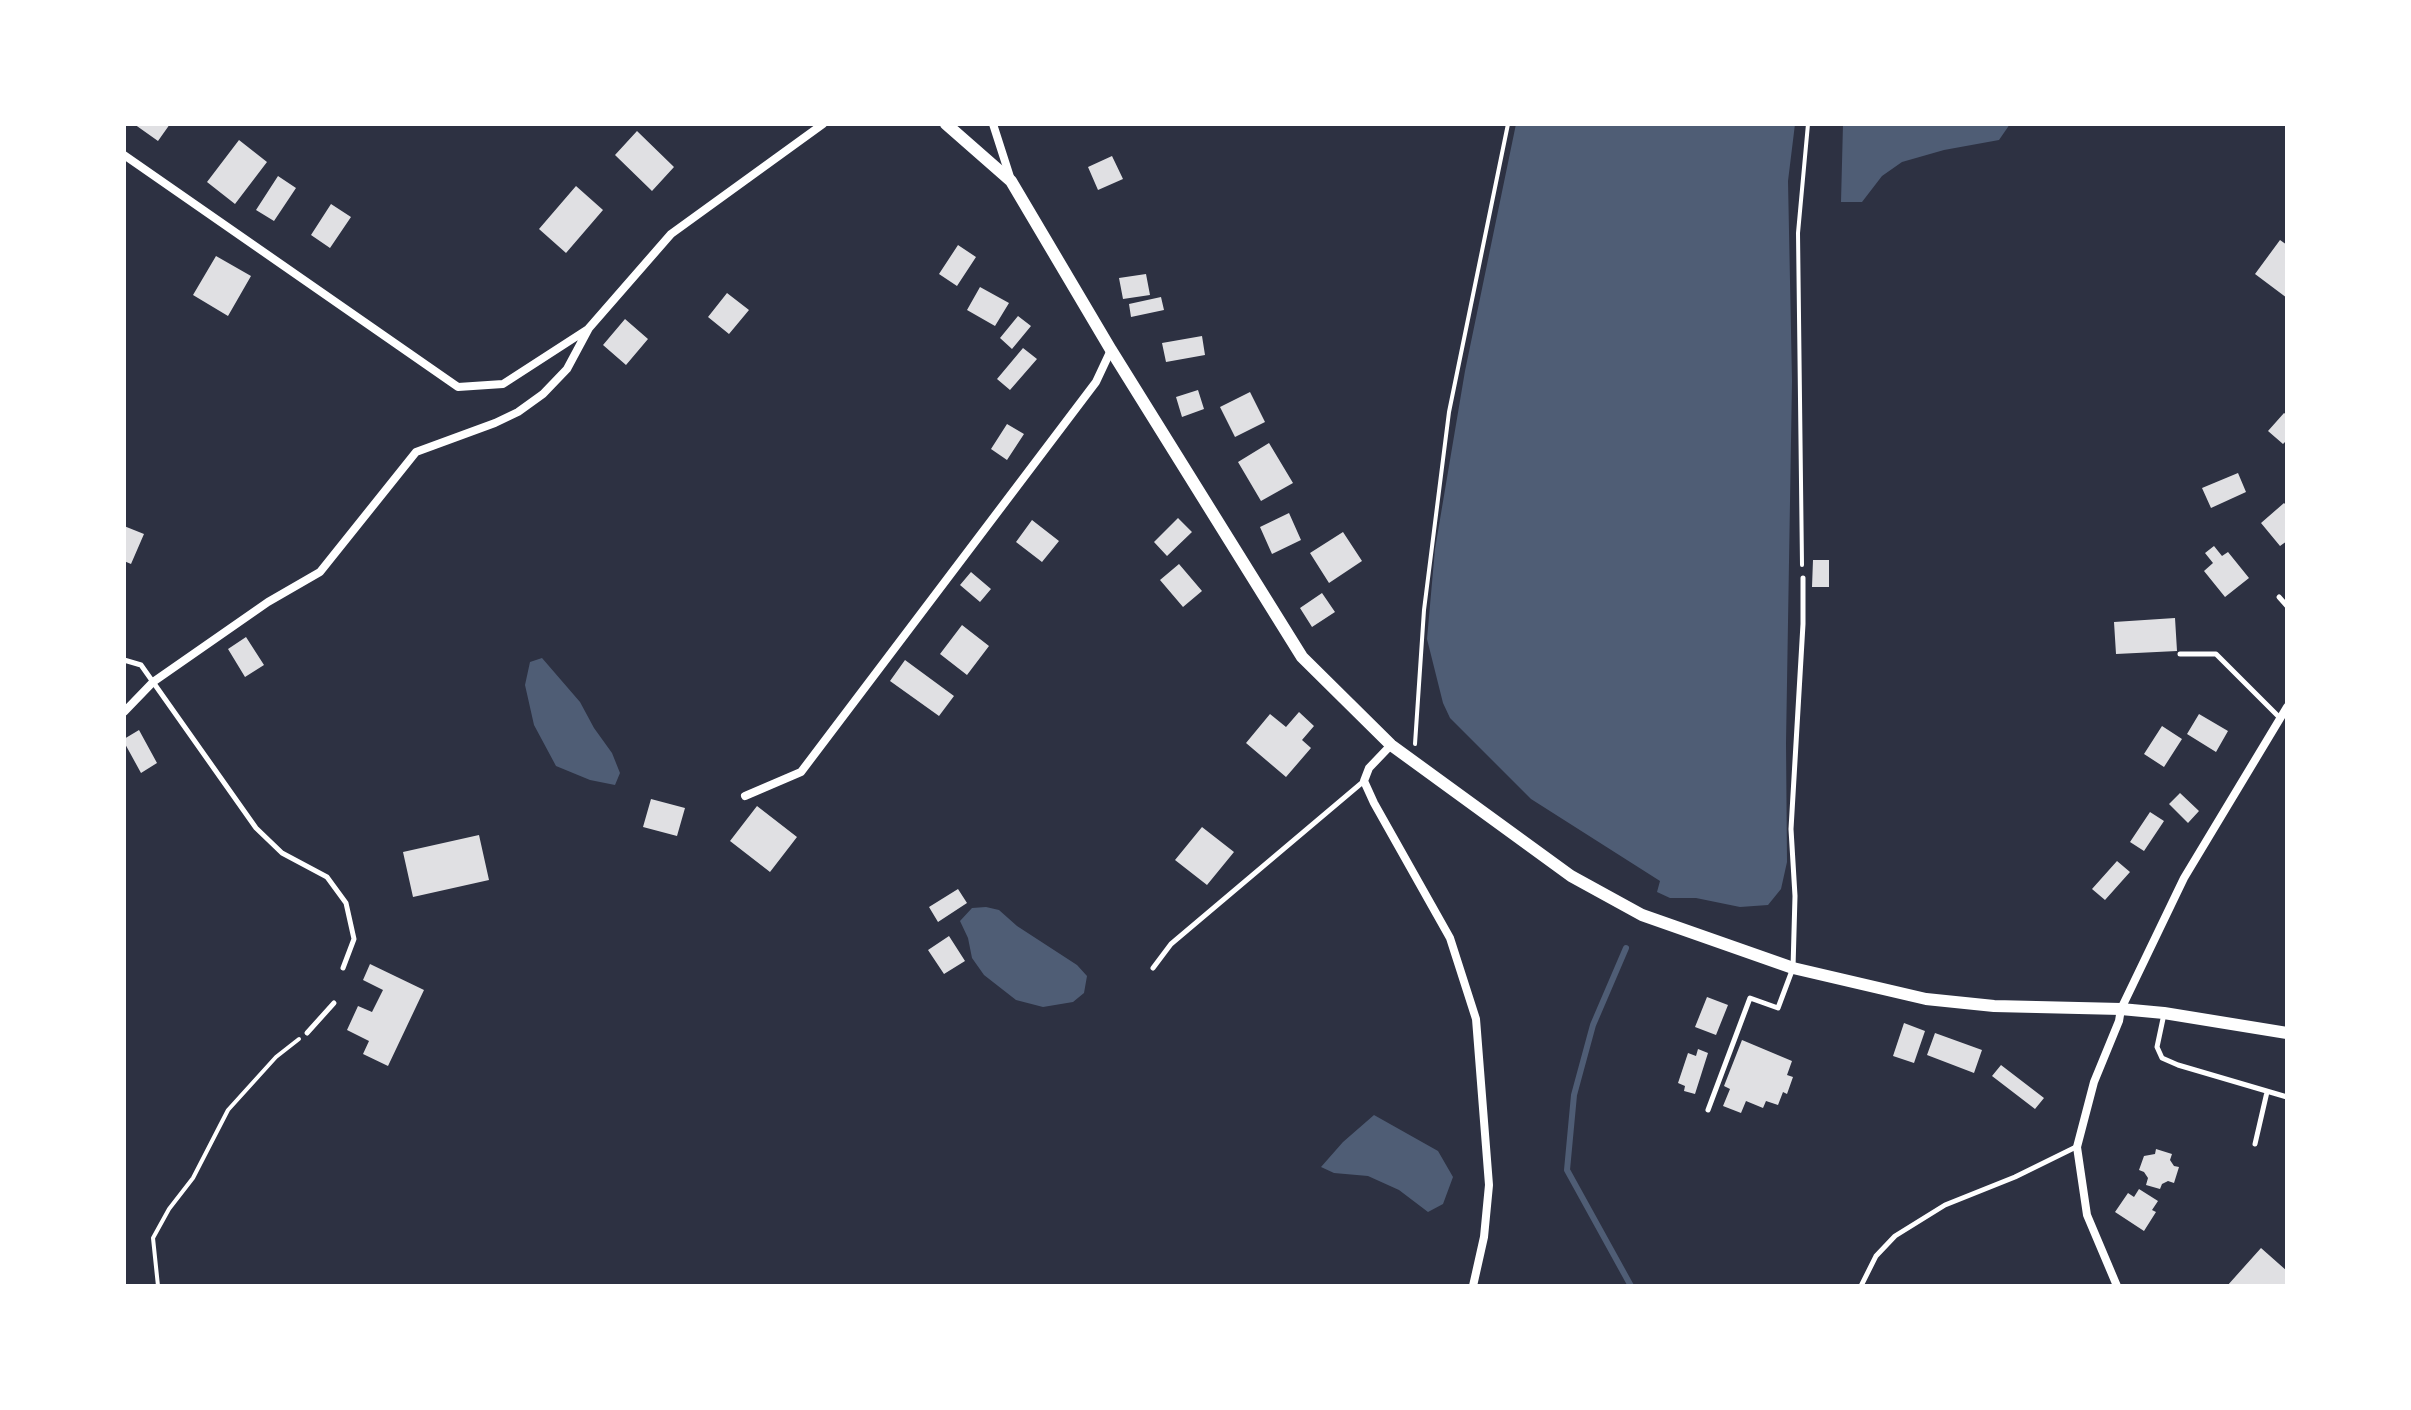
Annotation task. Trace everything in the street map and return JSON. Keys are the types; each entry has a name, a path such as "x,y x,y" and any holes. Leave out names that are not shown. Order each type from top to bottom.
{"street":[{"path":"124,712 153,682 268,602 320,572 416,452 495,423 518,412 543,394 567,369 589,328 671,234 823,124"},
{"path":"946,124 1011,181"},
{"path":"993,124 1011,181 1111,350 1302,657 1391,745 1571,876 1642,915 1793,968 1926,999 1994,1006 2164,1013 2287,1033"},
{"path":"124,155 458,387 503,384 589,328"},
{"path":"745,796 801,772 1096,382 1111,350"},
{"path":"2117,1286 2087,1215 2077,1147 2094,1082 2121,1009 2184,878 2287,707"},
{"path":"1391,745 1369,768 1364,781 1450,938 1476,1019 1489,1185 1484,1237 1473,1286"}],"lane":[{"path":"1708,1110 1750,998 1778,1008 1793,968 1795,896 1791,829 1803,578"},
{"path":"2279,597 2287,606"},
{"path":"2180,654 2216,654 2281,719"},
{"path":"124,660 141,665 256,828 282,853 327,877 346,903 354,939 343,968"},
{"path":"1153,968 1171,944 1364,781"},
{"path":"307,1033 334,1003"},
{"path":"2164,1013 2157,1047 2162,1058 2287,1097"},
{"path":"2255,1144 2267,1092"},
{"path":"1861,1286 1876,1256 1895,1236 1945,1205 2015,1177 2077,1147"}],"path":[{"path":"1413,762 1424,610 1449,412 1508,124"},
{"path":"1803,578 1798,233 1808,124"},
{"path":"158,1286 153,1238 169,1209 193,1178 228,1110 276,1057 307,1033"}],"water":[{"path":"1516,124 1795,124 1788,181 1792,381 1787,862 1781,889 1768,905 1740,907 1696,898 1670,898 1657,892 1660,881 1531,799 1450,718 1443,703 1427,639 1435,549 1465,371"},
{"path":"1843,124 2010,124 1999,140 1944,150 1902,162 1882,176 1862,202 1841,202"},
{"path":"542,658 580,702 612,753 620,773 615,785 590,780 556,766 534,725 525,685 530,662"},
{"path":"972,908 999,910 1017,926 1077,965 1087,976 1084,993 1073,1002 1043,1007 1016,1000 984,975 972,958 960,921"},
{"path":"1374,1115 1438,1151 1453,1177 1443,1204 1428,1212 1399,1190 1368,1176 1334,1173 1321,1167 1343,1142"}],"building":[{"path":"134,124 170,124 158,141"},
{"path":"637,131 674,167 652,191 615,155"},
{"path":"239,140 267,162 235,204 207,182"},
{"path":"1112,156 1123,179 1098,190 1088,167"},
{"path":"278,176 296,188 274,221 256,210"},
{"path":"576,186 603,210 566,253 539,229"},
{"path":"331,204 351,217 330,248 311,235"},
{"path":"2280,240 2287,245 2287,298 2255,274"},
{"path":"958,245 976,257 957,286 939,274"},
{"path":"216,256 251,276 228,316 193,295"},
{"path":"1146,274 1150,295 1123,299 1119,278"},
{"path":"980,287 1009,303 995,326 967,310"},
{"path":"727,293 749,310 729,334 708,317"},
{"path":"1161,297 1164,310 1131,317 1129,304"},
{"path":"1018,316 1031,326 1012,349 1000,338"},
{"path":"625,319 648,339 626,365 603,345"},
{"path":"1202,336 1205,355 1166,362 1162,343"},
{"path":"1023,348 1037,359 1010,390 997,379"},
{"path":"1198,390 1204,409 1182,417 1176,397"},
{"path":"1250,392 1265,422 1235,437 1220,407"},
{"path":"2284,413 2287,415 2287,440 2283,444 2268,431"},
{"path":"1007,424 1024,434 1007,460 991,449"},
{"path":"1269,443 1293,483 1261,501 1238,462"},
{"path":"2238,473 2246,492 2211,508 2202,488"},
{"path":"2284,503 2287,506 2287,541 2280,546 2261,523"},
{"path":"1289,513 1301,540 1272,554 1260,527"},
{"path":"1178,518 1192,532 1167,556 1154,542"},
{"path":"1032,520 1059,541 1042,562 1016,542"},
{"path":"124,526 144,534 131,564 124,561"},
{"path":"1343,532 1362,561 1329,583 1310,553"},
{"path":"2214,546 2222,556 2228,552 2249,578 2225,597 2204,571 2213,563 2205,553"},
{"path":"1813,560 1829,560 1829,587 1812,587"},
{"path":"1179,564 1202,591 1183,607 1160,580"},
{"path":"971,572 991,589 980,602 960,585"},
{"path":"1322,593 1335,612 1312,627 1300,608"},
{"path":"2175,618 2177,651 2116,654 2114,622"},
{"path":"962,625 989,646 967,675 940,654"},
{"path":"246,637 264,665 245,677 228,649"},
{"path":"905,660 954,696 939,716 890,681"},
{"path":"1299,712 1314,726 1302,740 1311,748 1286,777 1246,743 1270,714 1286,727"},
{"path":"2199,714 2228,731 2216,752 2187,734"},
{"path":"2162,726 2182,739 2164,767 2144,754"},
{"path":"139,730 157,763 141,773 124,742"},
{"path":"2180,793 2199,811 2188,823 2169,804"},
{"path":"651,799 685,808 677,836 643,827"},
{"path":"757,806 797,837 770,872 730,841"},
{"path":"2150,812 2164,821 2144,851 2130,842"},
{"path":"1202,827 1234,852 1207,885 1175,860"},
{"path":"479,835 489,880 413,897 403,852"},
{"path":"2117,861 2130,872 2105,900 2092,889"},
{"path":"958,889 967,903 938,922 929,907"},
{"path":"949,936 965,961 944,974 928,950"},
{"path":"370,964 424,990 388,1066 363,1054 369,1041 347,1030 358,1006 372,1012 383,990 363,980"},
{"path":"1707,997 1728,1005 1716,1035 1695,1027"},
{"path":"1904,1023 1925,1031 1914,1063 1893,1056"},
{"path":"1935,1033 1982,1050 1974,1073 1927,1055"},
{"path":"1742,1040 1792,1061 1787,1075 1793,1077 1787,1094 1783,1092 1778,1105 1766,1101 1763,1108 1746,1101 1741,1113 1723,1106 1730,1089 1724,1086"},
{"path":"1698,1049 1708,1053 1695,1094 1684,1091 1685,1086 1678,1083 1688,1053 1696,1056"},
{"path":"2001,1065 2044,1098 2035,1109 1992,1076"},
{"path":"2156,1149 2172,1154 2170,1160 2179,1167 2174,1183 2168,1181 2160,1189 2146,1185 2148,1178 2139,1170 2144,1156 2155,1154"},
{"path":"2139,1189 2158,1201 2152,1210 2156,1212 2144,1231 2115,1212 2128,1193 2134,1197"},
{"path":"2261,1248 2287,1271 2287,1286 2227,1286"}],"waterway":[{"path":"1626,948 1593,1025 1574,1095 1567,1170 1631,1286"}]}
